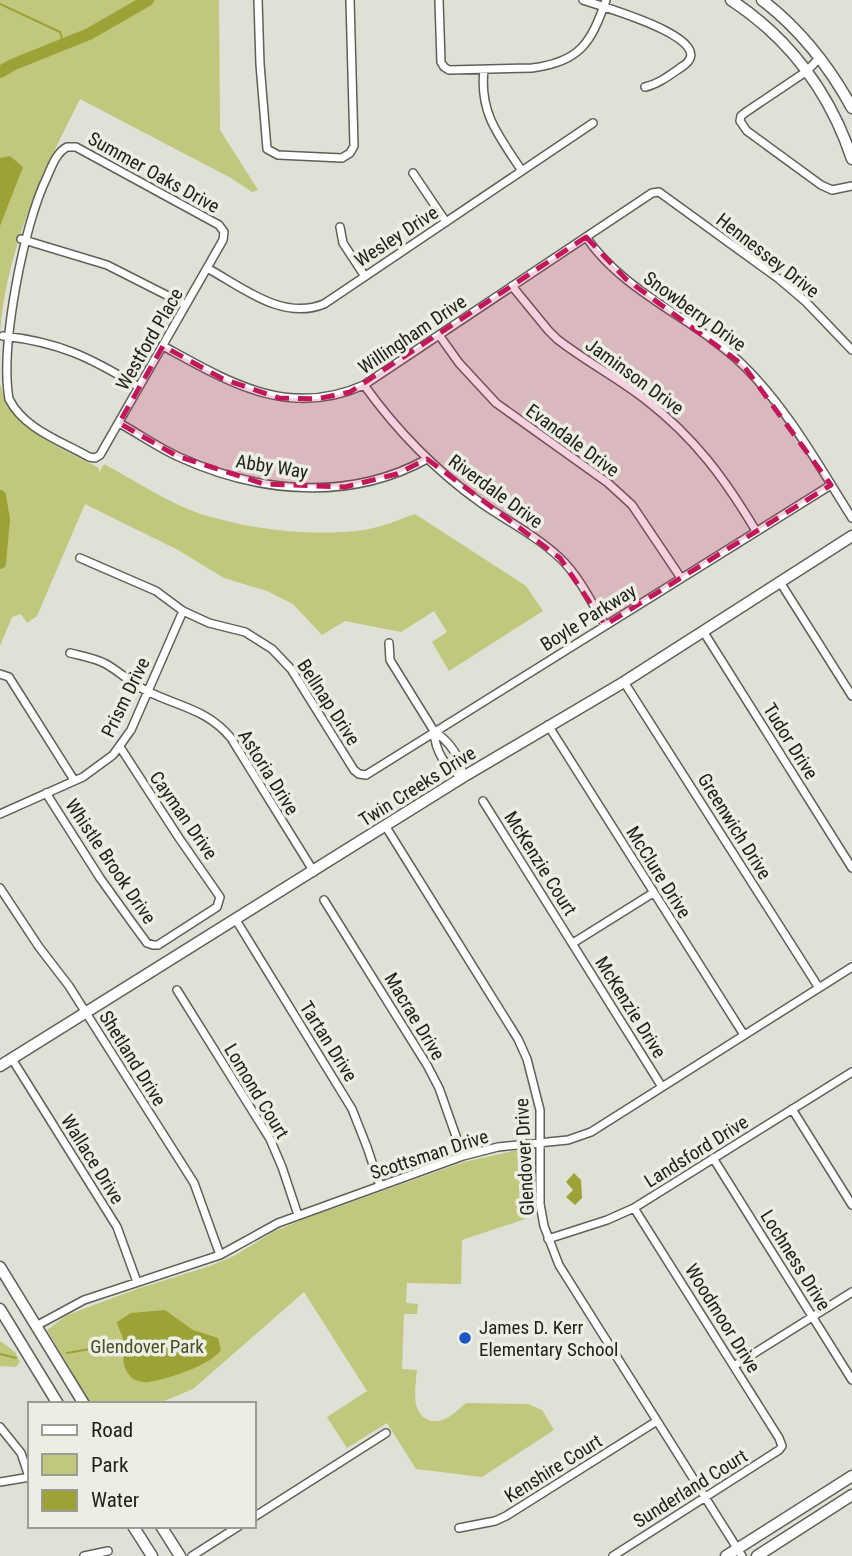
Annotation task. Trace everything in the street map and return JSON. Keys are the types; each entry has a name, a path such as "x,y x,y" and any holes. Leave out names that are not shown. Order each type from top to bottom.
{"street":[{"path":"258,0 264,145 278,155 342,158 350,153 354,146 350,0"},
{"path":"439,0 442,65 449,70 544,66 566,58 590,40 605,4"},
{"path":"583,0 605,4 665,28 688,48 688,63 654,85 645,87"},
{"path":"731,0 774,34 807,71 834,114 852,159"},
{"path":"762,0 793,27 820,57 852,107"},
{"path":"820,57 807,71 746,112 740,121 747,131 821,186 832,190 852,186"},
{"path":"484,70 482,85 488,117 522,171"},
{"name":"Wesley Drive","path":"207,268 272,303 291,310 305,310 324,304 593,123"},
{"name":"Summer Oaks Drive","path":"21,239 59,152 76,146 219,225 224,232"},
{"path":"413,173 446,222"},
{"name":"Willingham Drive","path":"163,346 223,379 279,398 317,399 342,394 364,385 652,193 659,192"},
{"name":"Hennessey Drive","path":"659,192 779,279 852,350"},
{"path":"340,226 343,243 364,275"},
{"name":"Westford Place","path":"3,336 4,386 15,410 30,425 95,458 100,455 163,346 223,240 224,232"},
{"name":"Snowberry Drive","path":"586,237 626,279 686,320 743,365 786,416 852,518"},
{"path":"139,387 97,362 60,346 3,336 21,239 107,265 186,305"},
{"name":"Jaminson Drive","path":"512,286 557,339 645,398 684,432 716,470 756,531"},
{"name":"Evandale Drive","path":"439,335 459,363 496,403 608,483 632,505 681,578"},
{"name":"Riverdale Drive","path":"364,385 427,459 472,496 560,558 581,584 605,625"},
{"name":"Abby Way","path":"119,423 186,460 215,472 264,484 319,489 368,484 397,474 427,459"},
{"name":"Boyle Parkway","path":"362,775 831,485"},
{"name":"Twin Creeks Drive","path":"0,1066 463,777 624,682 852,536"},
{"name":"Bellnap Drive","path":"80,558 156,591 183,611 209,623 244,632 272,649 291,669 354,770 362,775"},
{"path":"780,582 852,696"},
{"name":"Prism Drive","path":"0,814 95,770 120,747 131,730 183,611"},
{"name":"Tudor Drive","path":"703,631 852,868"},
{"path":"389,643 390,660 434,731 446,739 462,764 463,777"},
{"name":"Astoria Drive","path":"70,653 106,664 147,691 197,710 225,731 314,872"},
{"path":"2,674 9,677 74,780"},
{"name":"Greenwich Drive","path":"624,682 819,988"},
{"name":"McClure Drive","path":"548,725 744,1035"},
{"path":"434,731 435,746 451,771 463,777"},
{"name":"Cayman Drive","path":"120,747 179,838 220,893 220,900"},
{"name":"Whistle Brook Drive","path":"46,793 100,878 150,944 158,944 217,906 220,900"},
{"name":"McKenzie Court","path":"483,801 573,943"},
{"name":"Glendover Drive","path":"386,827 518,1039 527,1059 540,1110 540,1204 548,1239 571,1286 739,1552"},
{"name":"Shetland Drive","path":"0,888 86,1013 194,1183 219,1255"},
{"path":"573,943 653,893"},
{"name":"Macrae Drive","path":"324,900 427,1065 439,1088 463,1156"},
{"name":"Tartan Drive","path":"236,920 352,1109 380,1186"},
{"name":"McKenzie Drive","path":"573,943 662,1087"},
{"name":"Scottsman Drive","path":"36,1326 84,1300 219,1255 268,1227 463,1156 498,1147 568,1140 591,1132 852,967"},
{"name":"Lomond Court","path":"177,990 270,1139 298,1215"},
{"name":"Wallace Drive","path":"12,1059 117,1227 137,1282"},
{"name":"Landsford Drive","path":"548,1239 607,1220 634,1208 852,1072"},
{"path":"792,1109 852,1205"},
{"name":"Lochness Drive","path":"713,1158 852,1380"},
{"name":"Woodmoor Drive","path":"634,1208 782,1446"},
{"path":"0,1267 84,1402"},
{"path":"734,1366 852,1292"},
{"path":"0,1309 57,1402"},
{"name":"Kenshire Court","path":"459,1528 495,1521 506,1516 657,1421"},
{"path":"0,1427 21,1453 28,1474"},
{"path":"256,1516 386,1433"},
{"name":"Sunderland Court","path":"613,1556 779,1451 782,1446"},
{"path":"726,1556 739,1552 852,1476"},
{"path":"0,1482 28,1477"},
{"path":"757,1556 852,1495"},
{"path":"134,1528 152,1556"},
{"path":"162,1528 180,1556"},
{"path":"192,1556 236,1528"},
{"path":"85,1556 108,1551"}],"highlighted area":[{"path":"586,237 626,279 743,365 831,485 605,625 560,558 427,459 397,474 345,487 264,484 177,456 119,423 163,346 223,379 279,398 317,399 350,392"}],"green space":[{"path":"0,0 219,0 220,130 258,190 252,192 231,178 80,99 52,155 18,242 0,334"},
{"path":"0,384 15,414 27,426 54,445 99,468 99,473 104,464 165,499 191,510 263,528 344,532 377,527 415,514 526,586 543,611 449,671 432,642 447,632 434,611 401,632 345,621 322,635 293,604 267,591 224,578 178,550 85,504 37,616 27,623 21,614 12,617 0,646"},
{"name":"Glendover Park","path":"518,1150 533,1151 534,1216 462,1240 461,1284 407,1283 406,1303 418,1304 417,1314 404,1314 402,1369 417,1370 415,1401 426,1419 443,1420 466,1403 528,1404 542,1410 554,1430 482,1477 416,1469 387,1423 347,1448 327,1417 367,1391 304,1292 193,1389 162,1402 90,1402 47,1330 67,1315 234,1256 273,1232 304,1219 464,1162"},
{"path":"0,1341 15,1352 20,1362 16,1367 0,1366"}],"water":[{"path":"10,156 23,167 0,226 0,158"},
{"path":"574,1173 581,1180 582,1198 575,1205 566,1197 573,1190 566,1182"},
{"path":"165,1310 193,1330 218,1338 221,1350 208,1361 177,1375 147,1382 133,1379 125,1369 123,1339 117,1322 131,1313"}],"waterway":[{"path":"0,72 89,34 148,0"},
{"path":"0,4 60,32 64,44"},
{"path":"0,496 4,519 0,563"},
{"path":"67,1353 124,1343"},
{"path":"0,1354 16,1358"}],"place":[{"name":"James D. Kerr Elementary School","path":"465,1338"}]}
